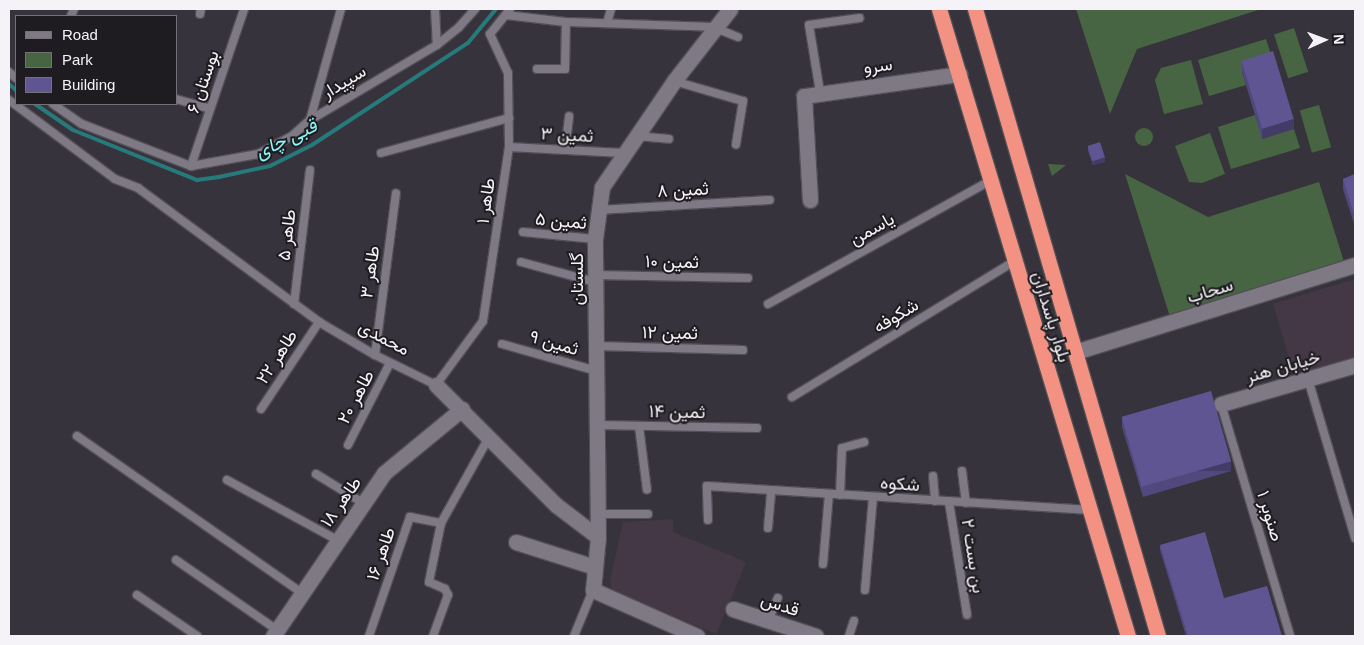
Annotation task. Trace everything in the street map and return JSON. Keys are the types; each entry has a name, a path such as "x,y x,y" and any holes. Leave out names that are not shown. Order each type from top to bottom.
{"highway":[{"name":"بلوار پاسداران","path":"939,9 1128,636"},
{"name":"بلوار پاسداران","path":"975,9 1158,636"}],"street":[{"name":"گلستان","path":"594,590 598,537 595,239 602,187 623,153 674,81 713,27 730,9"},
{"name":"سرو","path":"810,200 804,96 820,92 959,74"},
{"name":"سحاب","path":"1075,352 1355,265"},
{"name":"خیابان هنر","path":"1221,404 1355,365"},
{"name":"محمدی","path":"436,385 556,505 598,537"},
{"name":"طاهر ۱۸","path":"275,633 301,592 384,473 462,409"},
{"path":"516,542 595,567"},
{"path":"594,590 689,634"},
{"name":"قدس","path":"732,609 816,636"}],"lane":[{"name":"بوستان ۶","path":"190,166 244,9"},
{"path":"310,120 341,9"},
{"path":"435,9 437,45"},
{"name":"سپیدار","path":"190,166 258,154 292,136 310,120 437,45 459,28 475,9"},
{"path":"607,23 611,9"},
{"path":"508,12 566,22 713,27 738,37"},
{"name":"طاهر ۱","path":"436,385 484,321 508,147 508,73 490,34 508,12"},
{"path":"820,92 809,25 860,18"},
{"path":"537,70 565,69 566,22"},
{"path":"674,81 743,101 736,144"},
{"path":"178,100 210,109"},
{"name":"محمدی","path":"16,105 115,179 138,188 319,322 374,355 436,385"},
{"path":"54,105 82,124 190,166"},
{"path":"565,150 569,116"},
{"path":"381,153 508,118"},
{"path":"635,136 669,139"},
{"name":"ثمین ۳","path":"508,147 623,153"},
{"name":"طاهر ۵","path":"294,304 310,170"},
{"name":"یاسمن","path":"768,304 990,181"},
{"name":"طاهر ۳","path":"374,355 396,193"},
{"name":"ثمین ۸","path":"598,210 770,200"},
{"name":"ثمین ۵","path":"523,232 595,239"},
{"name":"شکوفه","path":"792,397 1015,261"},
{"name":"ثمین ۱۰","path":"521,262 595,279 748,278"},
{"name":"طاهر ۲۲","path":"261,409 319,322"},
{"name":"ثمین ۹","path":"502,344 597,371"},
{"name":"ثمین ۱۲","path":"596,346 743,350"},
{"name":"طاهر ۲۰","path":"348,445 390,363"},
{"path":"1308,379 1355,538"},
{"name":"صنوبر ۱","path":"1221,404 1290,636"},
{"name":"ثمین ۱۴","path":"597,425 757,428"},
{"path":"640,426 647,490"},
{"path":"77,436 301,592"},
{"path":"433,636 448,595 445,588 429,582 441,523 488,439"},
{"path":"840,495 842,448 864,442"},
{"path":"962,471 966,503"},
{"path":"316,474 363,503"},
{"path":"933,476 935,501"},
{"path":"227,480 337,540"},
{"name":"شکوه","path":"708,520 707,486 1090,510"},
{"path":"768,528 771,491"},
{"path":"823,564 829,494"},
{"path":"866,590 873,497"},
{"name":"بن بست ۲","path":"949,502 967,615"},
{"path":"597,514 648,514"},
{"name":"طاهر ۱۶","path":"369,636 410,517 441,523"},
{"path":"176,560 275,633"},
{"path":"574,636 594,590"},
{"path":"137,595 197,636"},
{"path":"768,620 778,598"},
{"path":"849,636 854,621"}],"shaded area":[{"path":"1355,279 1355,362 1296,381 1273,304"},
{"path":"673,519 673,532 746,562 716,634 612,590 610,580 623,522"}],"green space":[{"path":"1076,9 1261,9 1137,49 1110,114"},
{"path":"1294,28 1308,72 1288,78 1274,34"},
{"path":"1266,39 1273,61 1242,71 1246,85 1209,96 1198,60"},
{"path":"1191,60 1203,104 1164,114 1155,80 1161,68"},
{"path":"1319,105 1331,147 1312,153 1300,111"},
{"path":"1255,115 1263,138 1294,129 1300,148 1231,169 1218,127"},
{"path":"1144,128 1150,131 1153,137 1150,143 1144,146 1138,143 1135,137 1138,131"},
{"path":"1210,133 1225,174 1202,183 1189,182 1175,146"},
{"path":"1048,164 1066,165 1052,176"},
{"path":"1125,174 1208,217 1319,182 1345,265 1171,320"}],"building":[{"path":"1273,51 1294,119 1262,129 1241,61"},
{"path":"1100,142 1105,157 1093,161 1088,146"},
{"path":"1355,174 1355,213 1354,214 1343,179"},
{"path":"1211,391 1231,461 1142,487 1122,417"},
{"path":"1205,532 1224,598 1267,586 1282,636 1188,636 1160,545"}],"waterway":[{"name":"قبی چای","path":"36,105 73,130 197,180 219,177 270,166 312,145 468,43 496,9"},
{"name":"قبی چای","path":"9,84 15,89"}]}
